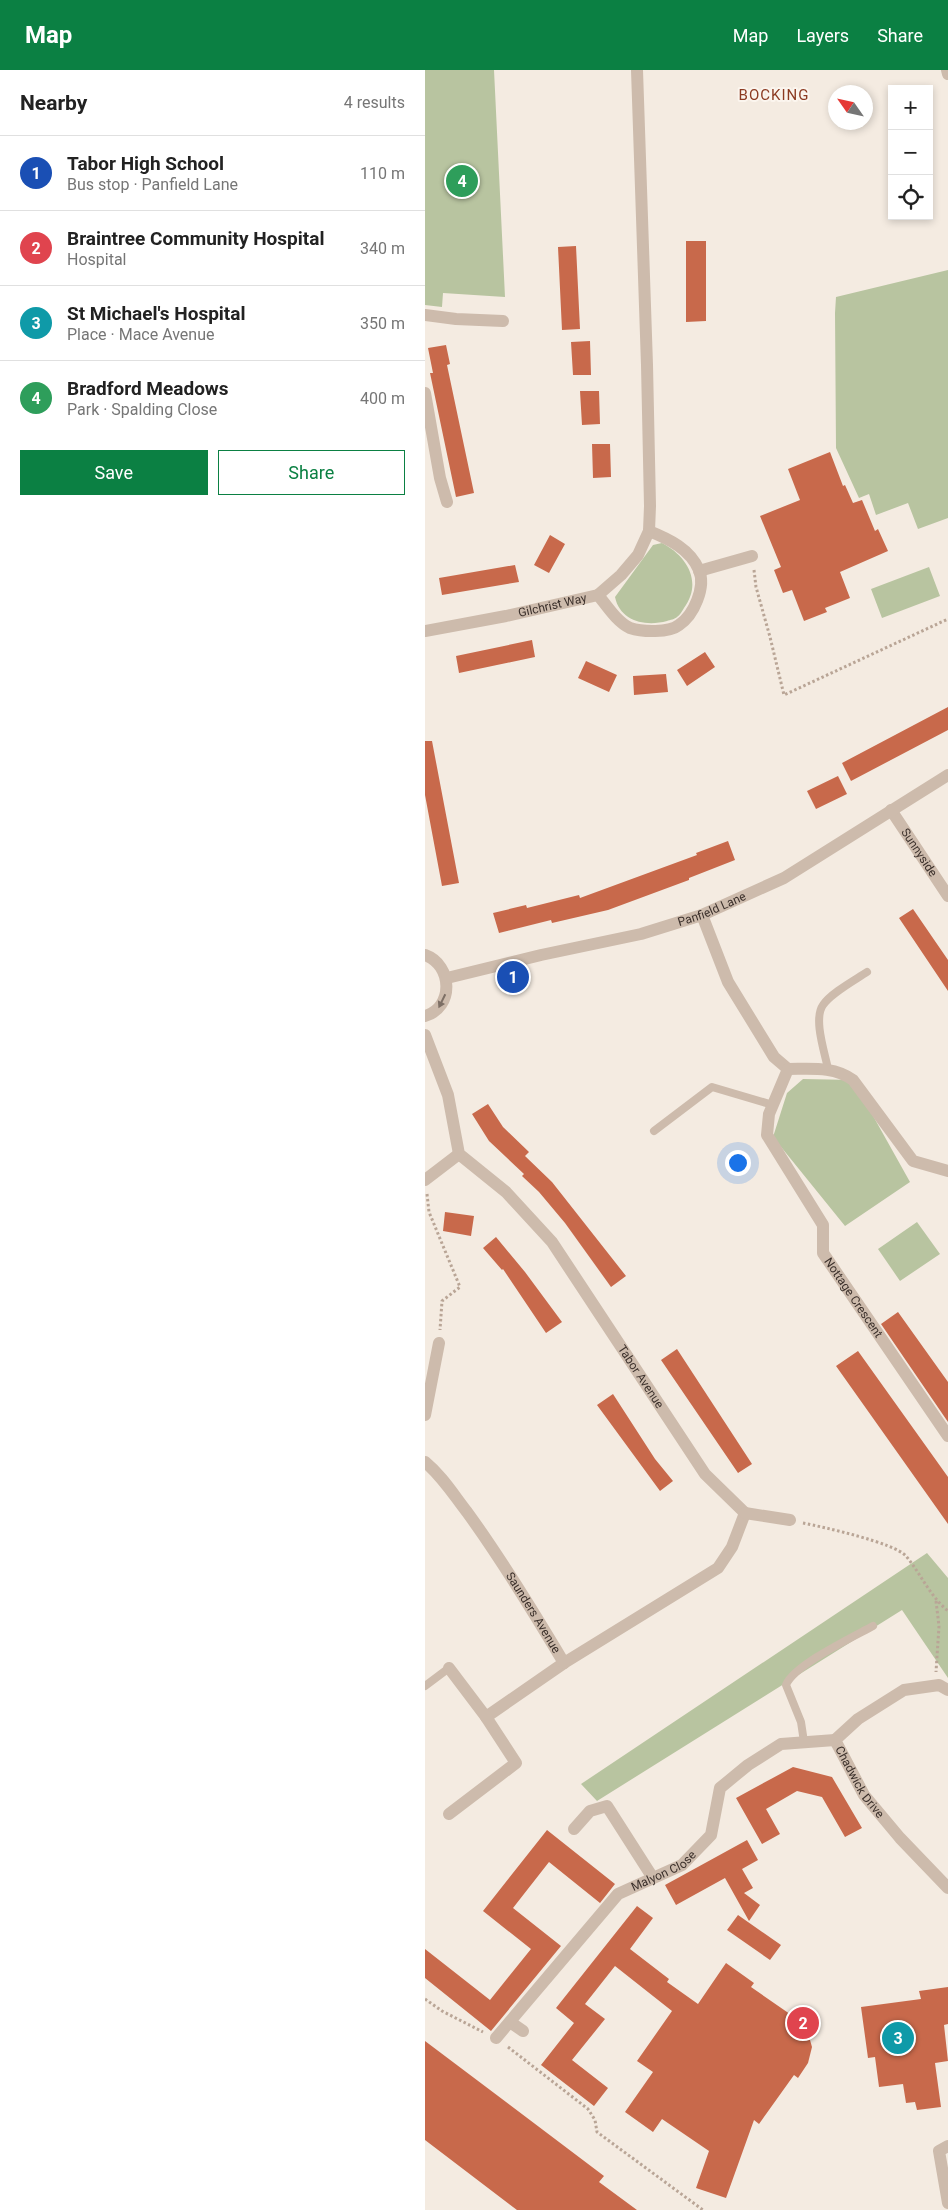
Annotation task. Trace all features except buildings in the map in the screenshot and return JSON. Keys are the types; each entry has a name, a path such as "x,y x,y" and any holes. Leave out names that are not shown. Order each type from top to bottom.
{"street":[{"path":"598,595 629,628 649,632 679,626 692,611 701,587 699,571 685,550 667,538 649,531 648,431 637,70"},
{"path":"947,70 948,74"},
{"path":"425,315 456,319 503,321"},
{"path":"425,393 440,478 447,502"},
{"name":"Gilchrist Way","path":"425,631 506,616 598,595 621,575 638,555 649,531"},
{"path":"699,571 752,556"},
{"name":"Panfield Lane","path":"447,978 541,955 641,934 702,915 784,878 948,775"},
{"name":"Sunnyside","path":"891,810 948,896"},
{"path":"702,915 728,982 774,1057 788,1069 828,1069 843,1072 853,1080 913,1162 948,1172"},
{"path":"425,955 440,965 447,978 445,998 438,1009 425,1016"},
{"path":"425,1035 432,1048 448,1095 459,1154 426,1186"},
{"name":"Nottage Crescent","path":"788,1069 769,1114 767,1135 823,1225 823,1253 948,1436"},
{"name":"Tabor Avenue","path":"459,1154 506,1192 552,1242 705,1474 745,1514"},
{"path":"425,1415 439,1343"},
{"name":"Saunders Avenue","path":"425,1462 438,1473 481,1531 530,1606 564,1663 486,1717"},
{"path":"564,1663 718,1568 732,1546 745,1514 790,1520"},
{"path":"449,1668 486,1717 516,1763 449,1814"},
{"name":"Chadwick Drive","path":"944,1688 904,1690 858,1719 835,1740 864,1795 900,1838 948,1888"},
{"name":"Malyon Close","path":"496,2038 618,1894 681,1865 711,1835 719,1788 748,1765 781,1744 835,1740"},
{"path":"574,1829 590,1812 607,1806 653,1878"},
{"path":"510,2022 523,2031"},
{"path":"948,2146 939,2151 948,2203"}],"lane":[{"path":"828,1069 820,1032 819,1014 823,1004 867,972"},
{"path":"653,1131 712,1087 773,1105"},
{"path":"804,1742 801,1722 786,1685 789,1678 824,1654 873,1626"},
{"path":"425,1686 449,1668"}],"path":[{"path":"752,556 756,587 771,637 783,695 948,620"},
{"path":"426,1186 429,1212 460,1287 442,1301 439,1343"},
{"path":"790,1520 891,1545 905,1555 935,1601 948,1611"},
{"path":"935,1601 939,1626 936,1673 944,1688"},
{"path":"425,1999 496,2038 588,2109 595,2120 597,2132 703,2210"}],"green space":[{"path":"425,70 494,70 505,297 443,293 442,307 425,305"},
{"path":"948,270 948,518 918,529 908,503 876,515 869,494 859,498 836,448 836,297"},
{"path":"662,543 671,548 685,562 692,579 690,598 680,614 674,619 659,623 635,620 622,612 615,597 653,545"},
{"path":"929,567 940,596 882,618 871,589"},
{"path":"803,1079 853,1080 910,1182 845,1226 773,1137 787,1093"},
{"path":"917,1222 940,1254 900,1281 878,1249"},
{"path":"927,1553 948,1578 948,1678 902,1610 597,1801 581,1784"}],"place":[{"name":"Bradford Meadows","path":"462,181"},
{"name":"Tabor High School","path":"513,977"},
{"name":"Braintree Community Hospital","path":"803,2023"},
{"name":"St Michael's Hospital","path":"898,2038"}],"district":[{"name":"BOCKING","path":"774,95"}]}
